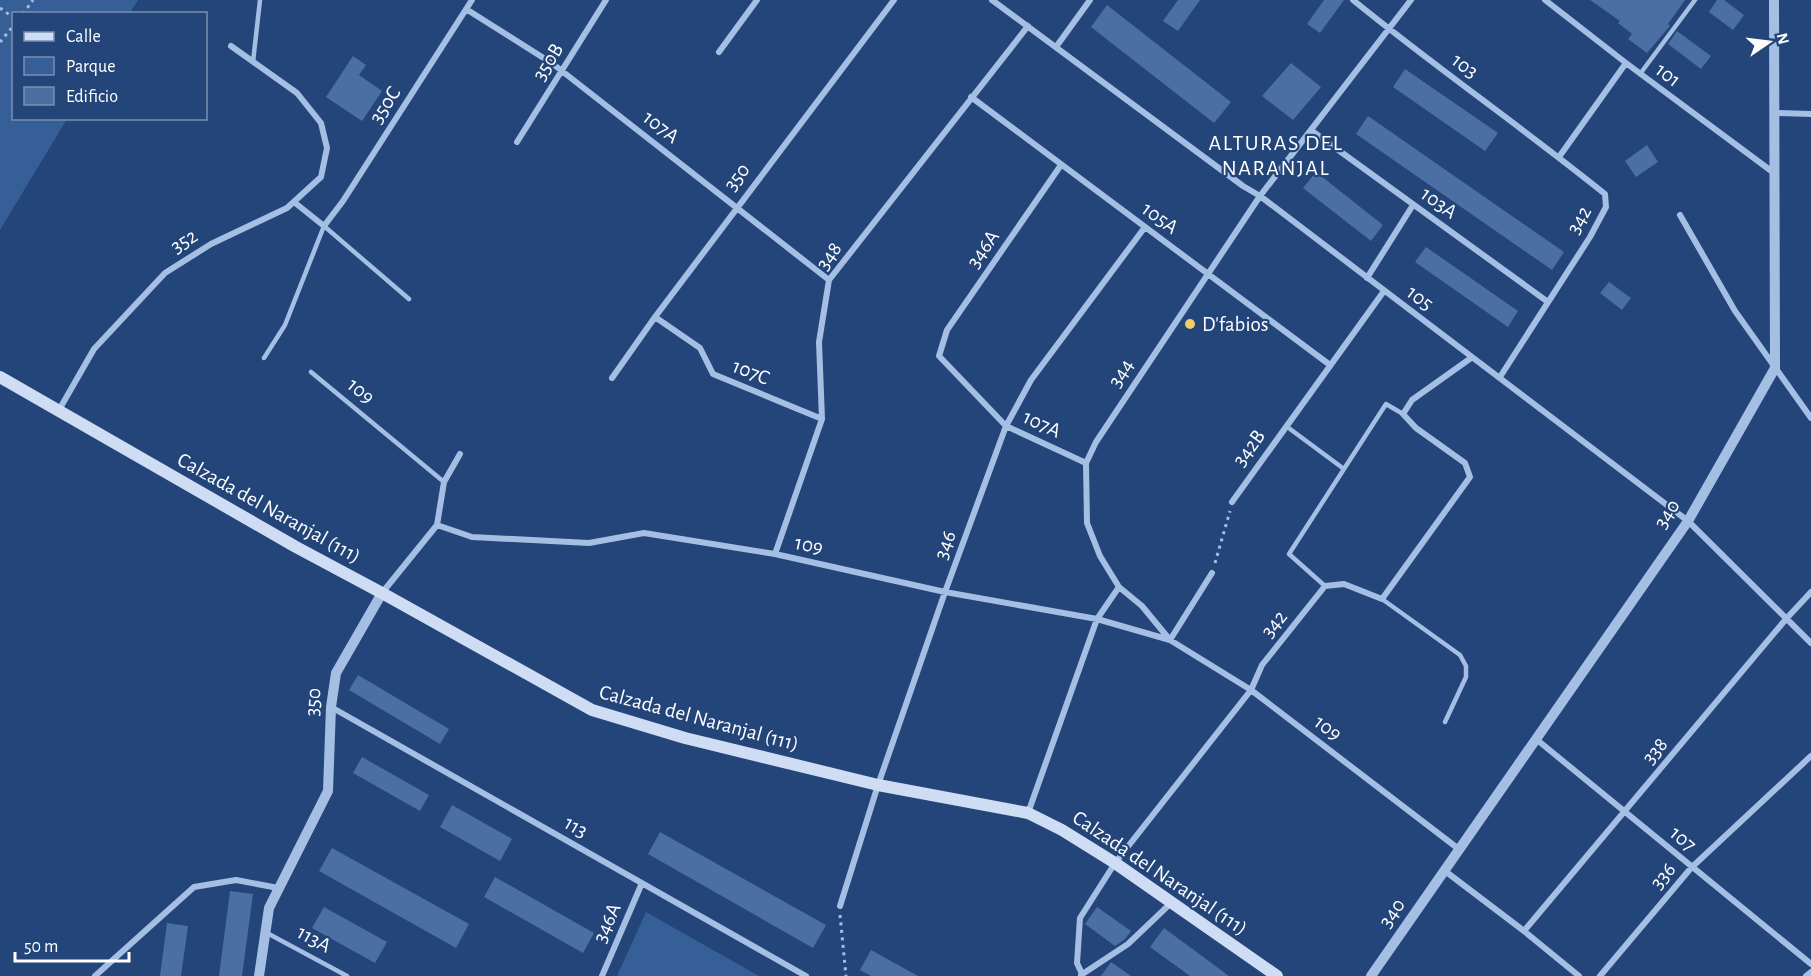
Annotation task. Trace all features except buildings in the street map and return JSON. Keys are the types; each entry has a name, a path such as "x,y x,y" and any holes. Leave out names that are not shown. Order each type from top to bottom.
{"main road":[{"name":"Calzada del Naranjal (111)","path":"0,376 296,548 382,593 592,710 685,738 878,785 1028,813 1062,830 1115,863 1277,976"}],"street":[{"name":"350C","path":"324,226 344,201 472,0"},
{"name":"350B","path":"517,142 606,0"},
{"path":"719,52 757,0"},
{"name":"350","path":"612,378 655,317 894,0"},
{"name":"105","path":"992,0 1243,186 1260,196 1688,521 1811,644"},
{"path":"1056,47 1090,0"},
{"name":"103","path":"1353,0 1388,29 1559,157"},
{"name":"344","path":"1119,587 1100,556 1087,523 1086,464 1096,442 1260,196 1411,0"},
{"name":"101","path":"1545,0 1774,174"},
{"name":"340","path":"1371,976 1688,521 1775,368 1774,0"},
{"name":"107A","path":"466,9 562,71 830,280"},
{"name":"348","path":"776,554 822,419 819,342 830,280 1028,27"},
{"path":"231,46 254,62"},
{"name":"352","path":"59,410 94,349 165,273 211,244 287,208 321,177 327,148 321,123 297,93 254,62"},
{"path":"1559,157 1626,63"},
{"name":"105A","path":"971,97 1330,364"},
{"path":"1774,113 1811,114"},
{"name":"103A","path":"1312,131 1548,302"},
{"name":"342","path":"1500,377 1590,237 1606,207 1605,194 1559,157"},
{"name":"346A","path":"939,356 947,330 1061,165"},
{"path":"294,202 324,226"},
{"path":"1367,278 1413,205"},
{"path":"1680,214 1735,311 1811,418"},
{"name":"346","path":"840,906 878,785 945,591 1006,426 1031,380 1145,227"},
{"name":"342B","path":"1232,502 1384,291"},
{"name":"107C","path":"655,317 700,348 713,375 822,419"},
{"name":"107A","path":"939,356 1006,426 1086,464"},
{"path":"1325,586 1344,584 1382,600 1470,477 1466,463 1416,428 1403,414 1412,400 1471,358"},
{"name":"350","path":"259,976 269,908 328,791 331,707 336,673 382,593 437,525 444,482 460,454"},
{"name":"109","path":"437,525 472,537 589,543 644,533 776,554 945,591 1097,619 1170,640 1251,690 1460,850"},
{"path":"1170,640 1212,573"},
{"name":"342","path":"1081,975 1077,963 1080,918 1115,863 1251,690 1262,666 1325,586"},
{"path":"1028,813 1097,619 1119,587"},
{"name":"109","path":"1119,587 1142,606 1170,640"},
{"name":"338","path":"1524,931 1811,592"},
{"name":"113","path":"331,707 806,976"},
{"name":"107","path":"1536,739 1811,964"},
{"name":"336","path":"1600,976 1691,868 1811,756"},
{"path":"1445,872 1524,931 1579,976"},
{"path":"95,976 194,887 236,880 278,888"},
{"name":"346A","path":"602,976 642,883"},
{"path":"1081,975 1128,944 1172,902"},
{"path":"1806,976 1811,972"}],"lane":[{"path":"254,62 260,0"},
{"path":"1640,74 1695,0"},
{"path":"264,358 285,325 324,226 409,299"},
{"name":"109","path":"311,372 444,482"},
{"path":"1325,586 1289,554 1386,404 1403,414"},
{"path":"1286,426 1344,468"},
{"path":"1382,600 1460,655 1466,666 1466,677 1445,722"},
{"name":"113A","path":"265,931 347,976"}],"path":[{"path":"0,42 12,27"},
{"path":"1212,573 1232,502"},
{"path":"840,906 841,940 846,976"}],"green space":[{"path":"0,0 138,0 131,12 12,12 12,120 66,120 0,230"},
{"path":"646,912 759,976 617,976"}],"place":[{"name":"D'fabios","path":"1190,324"}],"district":[{"name":"ALTURAS DEL NARANJAL","path":"1276,156"}]}
